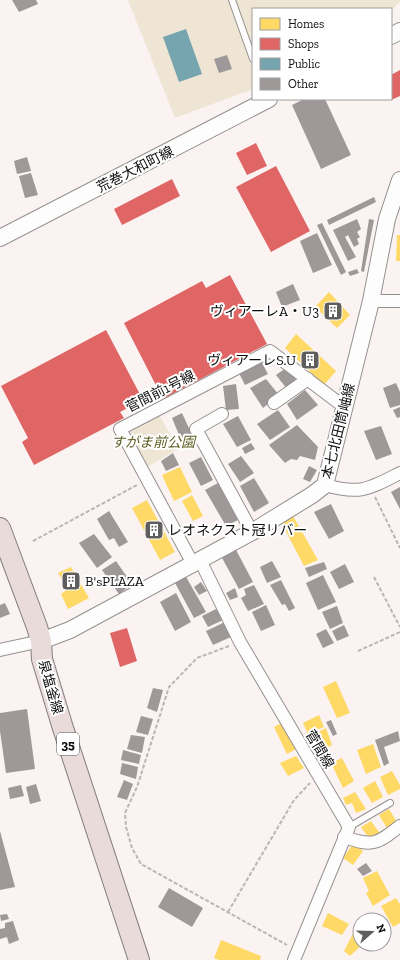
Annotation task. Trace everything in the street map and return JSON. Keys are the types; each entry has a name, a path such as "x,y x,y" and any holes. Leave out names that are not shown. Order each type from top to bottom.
{"main road":[{"name":"泉塩釜線","path":"0,528 41,641 42,659 62,725 140,960"}],"street":[{"name":"荒巻大和町線","path":"0,238 266,100"},
{"name":"本七北田筒岫線","path":"41,641 70,630 252,532 312,495 325,485 343,406 371,301 387,219 400,180"},
{"path":"371,301 400,300"},
{"name":"菅間前1号線","path":"196,562 147,480 120,429 270,351 343,406"},
{"path":"274,403 308,379"},
{"path":"222,414 196,429 252,532"},
{"path":"325,485 354,491 372,488 400,473"},
{"name":"菅間線","path":"196,562 240,642 318,776 346,832"},
{"path":"0,650 41,641"},
{"path":"296,955 346,832 364,844 378,842 400,826"}],"lane":[{"path":"232,0 252,56"},
{"path":"346,832 390,803"}],"path":[{"path":"34,541 147,480"},
{"path":"372,488 400,548"},
{"path":"374,577 400,627"},
{"path":"358,651 400,632"},
{"path":"240,642 197,658 169,687 137,787 125,813 126,827 132,848 141,864 228,912 296,955"},
{"path":"228,912 294,800 318,776"}],"green space":[{"path":"128,0 400,0 400,2 392,9 252,8 252,89 175,118"},
{"name":"すがま前公園","path":"159,414 178,449 147,467 130,438 132,429"}],"building: Homes":[{"path":"397,235 400,235 400,261 396,261"},
{"name":"ヴィアーレA・U3","path":"329,292 350,315 337,328 315,307"},
{"name":"ヴィアーレS.U","path":"296,334 336,371 324,385 285,348"},
{"path":"180,467 192,492 174,501 162,475"},
{"path":"192,495 203,516 193,521 182,501"},
{"name":"レオネクスト冠リバー","path":"147,500 175,552 160,560 132,508"},
{"path":"293,516 318,560 304,566 281,522"},
{"name":"B'sPLAZA","path":"71,567 89,598 68,609 61,594 68,589 58,573"},
{"path":"336,681 350,713 337,718 323,687"},
{"path":"319,715 324,727 308,734 303,723"},
{"path":"283,722 298,748 287,754 274,727"},
{"path":"326,728 332,745 322,750 316,733"},
{"path":"373,744 381,767 366,774 357,750"},
{"path":"296,756 304,768 288,776 280,763"},
{"path":"342,758 354,781 343,788 331,763"},
{"path":"392,771 400,785 400,789 388,795 380,777"},
{"path":"375,781 383,797 372,803 363,788"},
{"path":"355,792 366,809 356,813 352,803 346,805 343,798"},
{"path":"389,809 398,824 388,830 379,815"},
{"path":"371,821 381,835 371,841 361,827"},
{"path":"353,844 363,851 353,865 343,858"},
{"path":"377,871 390,895 373,906 366,893 369,891 363,878"},
{"path":"396,898 400,904 400,923 393,927 392,912 384,912 381,906"},
{"path":"328,913 349,924 342,935 322,926"},
{"path":"352,936 352,952 354,952 350,956 344,951"},
{"path":"221,940 261,956 260,960 219,960 214,958"}],"building: Shops":[{"path":"400,70 400,96 392,100 392,74"},
{"path":"256,143 267,166 247,175 236,153"},
{"path":"276,166 310,231 271,252 236,187"},
{"path":"172,179 180,196 122,225 114,209"},
{"path":"230,275 267,344 163,399 124,323 202,281 206,288"},
{"path":"106,330 143,400 120,412 124,418 34,465 22,442 28,438 1,386"},
{"path":"127,628 137,661 120,667 110,633"}],"building: Public":[{"path":"186,29 202,74 179,82 163,37"}],"building: Other":[{"path":"12,0 36,0 38,4 19,12"},
{"path":"227,55 232,69 219,73 214,59"},
{"path":"302,100 325,100 351,155 321,169 292,105"},
{"path":"27,157 31,171 17,174 14,161"},
{"path":"31,173 38,195 25,198 19,176"},
{"path":"374,197 376,202 329,225 327,220"},
{"path":"357,219 361,229 357,232 360,237 357,239 359,244 354,247 348,235 345,237 356,257 348,261 333,230"},
{"path":"369,219 374,220 364,272 361,271"},
{"path":"322,223 346,272 341,275 317,225"},
{"path":"317,233 332,265 313,273 300,241"},
{"path":"357,269 359,273 350,276 348,272"},
{"path":"293,284 300,300 282,307 276,292"},
{"path":"261,361 268,374 245,385 239,373"},
{"path":"286,368 297,381 287,389 276,375"},
{"path":"266,379 279,395 263,408 250,388"},
{"path":"396,383 400,392 400,405 390,408 383,388"},
{"path":"236,384 239,409 226,410 223,386"},
{"path":"305,390 318,405 297,420 287,404"},
{"path":"400,407 400,417 397,418 393,410"},
{"path":"278,410 290,427 270,440 257,424"},
{"path":"182,413 193,437 182,442 172,418"},
{"path":"238,416 251,440 237,447 223,424"},
{"path":"297,425 318,447 315,460 300,456 297,460 291,459 285,463 269,445"},
{"path":"381,426 392,454 376,460 364,431"},
{"path":"251,443 255,449 245,454 242,448"},
{"path":"173,453 179,465 166,471 161,461"},
{"path":"241,456 254,473 240,482 228,464"},
{"path":"201,457 213,480 201,486 189,463"},
{"path":"309,466 317,470 310,482 303,479"},
{"path":"254,478 269,503 254,512 240,486"},
{"path":"218,483 238,520 226,526 205,490"},
{"path":"400,487 400,509 391,492"},
{"path":"331,504 344,531 329,539 314,512"},
{"path":"109,511 128,542 119,547 114,538 109,540 97,519"},
{"path":"94,534 112,557 97,568 79,543"},
{"path":"235,548 253,582 239,589 221,556"},
{"path":"116,561 132,584 119,594 102,570"},
{"path":"272,561 281,577 267,583 260,567"},
{"path":"324,562 327,569 309,577 305,568"},
{"path":"345,564 354,582 339,589 330,572"},
{"path":"185,575 206,612 194,618 174,581"},
{"path":"323,575 336,602 318,610 306,583"},
{"path":"281,580 295,608 289,611 285,604 282,605 270,585"},
{"path":"201,582 207,591 199,595 194,587"},
{"path":"254,585 264,604 248,611 241,598 246,595 244,589"},
{"path":"235,588 238,597 230,600 226,593"},
{"path":"176,593 191,622 175,631 160,602"},
{"path":"5,603 10,614 0,618 0,605"},
{"path":"266,605 275,625 261,631 252,612"},
{"path":"337,606 343,623 330,629 322,612"},
{"path":"216,609 223,620 208,627 202,616"},
{"path":"225,622 233,636 213,645 206,631"},
{"path":"344,625 349,636 337,641 332,631"},
{"path":"326,629 334,643 323,648 316,634"},
{"path":"153,688 163,690 157,712 147,708"},
{"path":"27,709 35,769 6,773 0,731 0,713"},
{"path":"141,716 153,719 148,735 136,732"},
{"path":"331,720 337,734 333,736 326,722"},
{"path":"398,731 400,741 384,747 389,763 384,766 375,740"},
{"path":"131,735 145,737 142,753 127,749"},
{"path":"123,750 141,755 139,764 121,760"},
{"path":"327,761 331,766 323,770 320,765"},
{"path":"122,763 138,767 136,779 120,774"},
{"path":"124,780 133,784 127,800 117,797"},
{"path":"36,784 41,801 30,804 26,787"},
{"path":"21,785 24,796 10,799 8,788"},
{"path":"0,831 15,887 0,890"},
{"path":"366,863 372,871 363,876 357,869"},
{"path":"169,888 203,908 192,927 158,907"},
{"path":"7,914 9,919 1,921 0,915"},
{"path":"13,921 19,940 9,944 7,937 0,939 0,929 5,928 5,923"}],"place":[{"name":"ヴィアーレA・U3","path":"333,311"},
{"name":"ヴィアーレS.U","path":"310,360"},
{"name":"レオネクスト冠リバー","path":"154,530"},
{"name":"B'sPLAZA","path":"71,581"}]}
